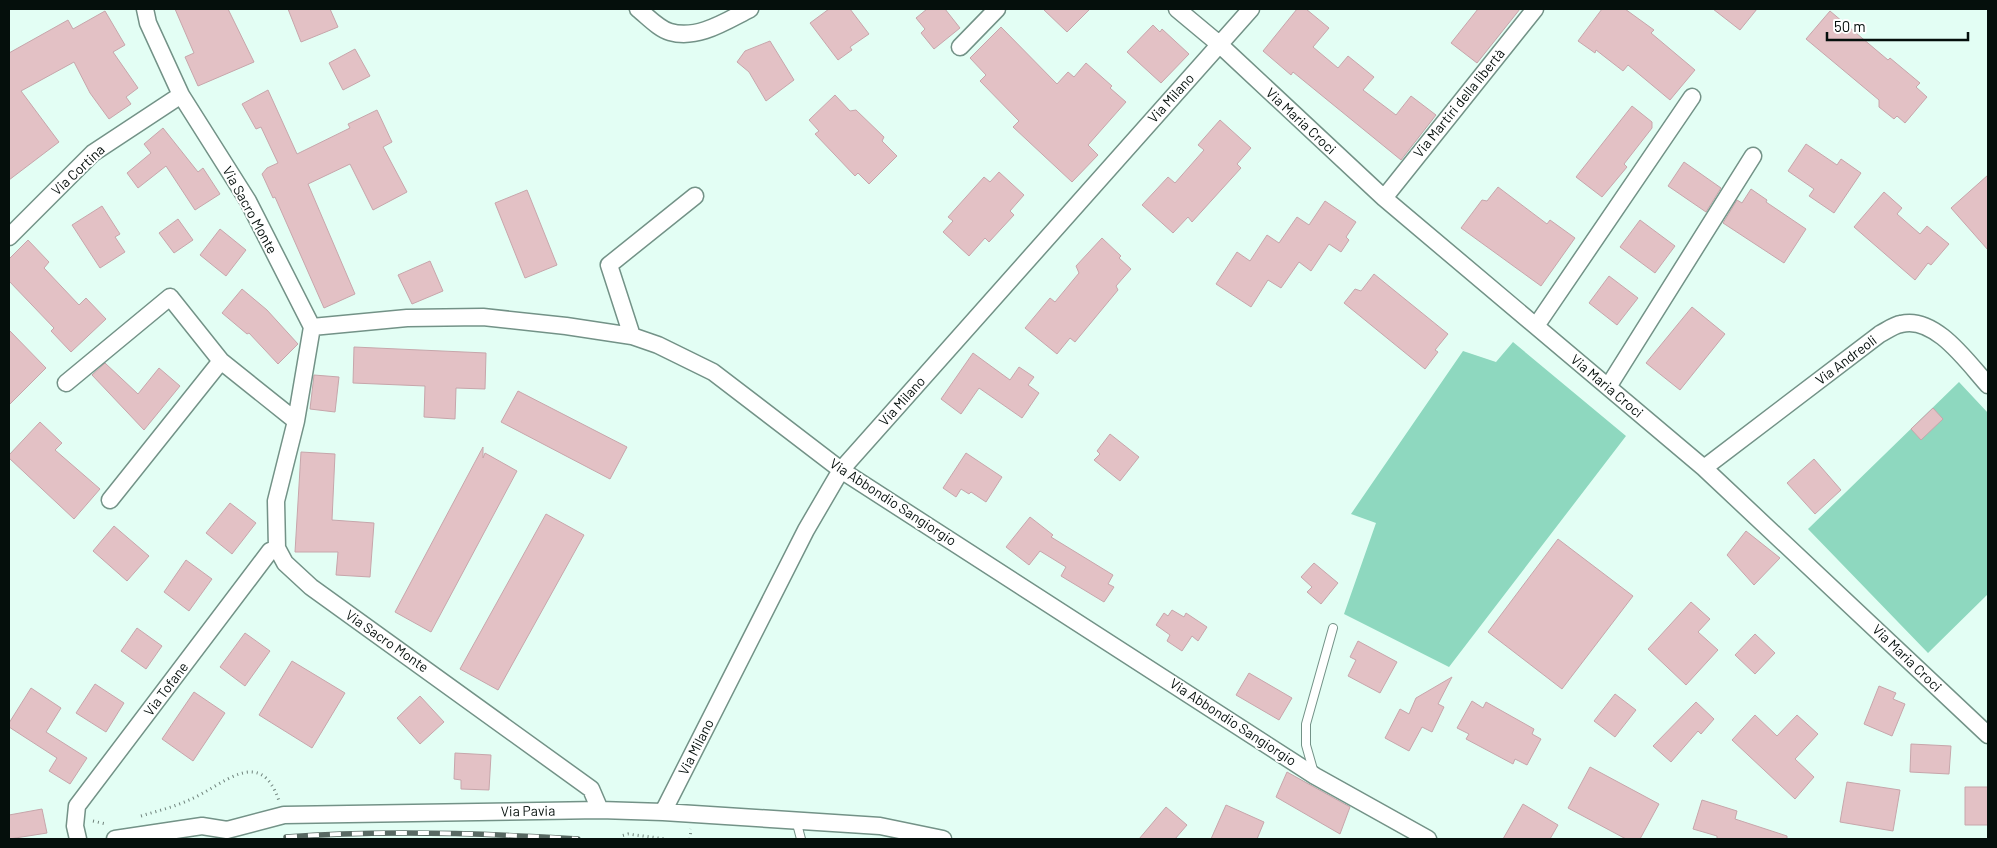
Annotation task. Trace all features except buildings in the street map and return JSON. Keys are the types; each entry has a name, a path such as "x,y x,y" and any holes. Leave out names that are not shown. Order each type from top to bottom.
{"street":[{"name":"Via Sacro Monte","path":"145,9 148,23 181,95 248,200 312,327"},
{"path":"638,9 669,32 691,33 713,28 750,9"},
{"path":"960,47 997,9"},
{"name":"Via Maria Croci","path":"1177,9 1219,44 1384,198 1704,468 1988,735"},
{"name":"Via Milano","path":"663,812 806,530 841,470 1251,9"},
{"name":"Via Martiri della libertà","path":"1384,198 1535,9"},
{"name":"Via Cortina","path":"9,237 93,153 181,95"},
{"path":"1536,326 1692,98"},
{"path":"1608,387 1753,156"},
{"path":"632,336 609,265 694,196"},
{"path":"66,383 170,298 222,361 296,421"},
{"name":"Via Abbondio Sangiorgio","path":"312,327 407,318 483,317 566,326 632,336 658,345 713,372 841,470 1315,776 1428,839"},
{"name":"Via Andreoli","path":"1704,468 1880,334 1901,323 1928,326 1948,341 1988,385"},
{"path":"277,548 276,501 296,421 312,327"},
{"path":"110,500 222,361"},
{"name":"Via Sacro Monte","path":"277,548 285,562 311,587 591,789 600,810"},
{"name":"Via Tofane","path":"78,839 75,826 77,806 270,551 277,548"},
{"name":"Via Pavia","path":"115,839 202,826 227,830 284,815 600,810 663,812 880,826 943,839"},
{"path":"212,839 227,830"}],"lane":[{"path":"1315,776 1306,745 1306,724 1333,628"},
{"path":"796,820 800,839"}],"path":[{"path":"139,816 188,801 242,771 267,776 275,788 284,815"},
{"path":"86,818 107,824 115,823"},
{"path":"621,838 628,834 666,839"}],"green space":[{"path":"1513,342 1626,436 1449,667 1344,614 1376,523 1351,514 1463,351 1496,362"},
{"path":"1959,382 1988,413 1988,594 1928,653 1808,529"}],"railway":[{"path":"286,837 432,833 578,839"}]}
